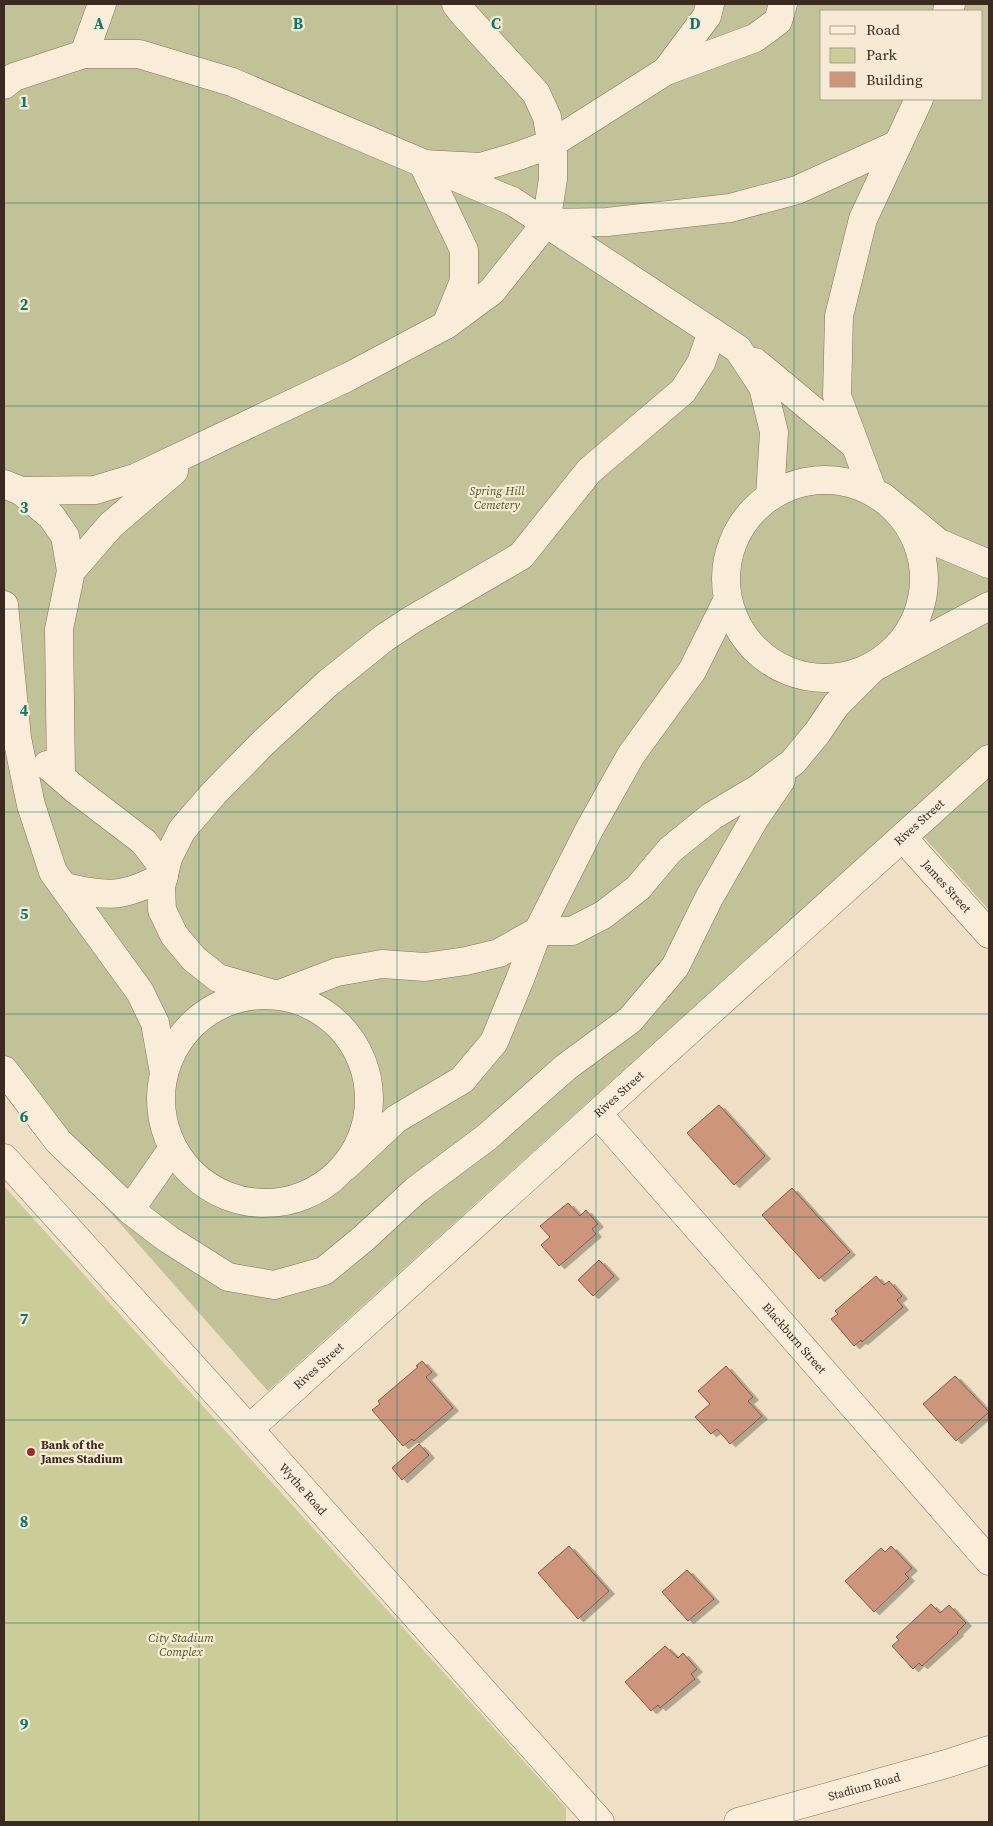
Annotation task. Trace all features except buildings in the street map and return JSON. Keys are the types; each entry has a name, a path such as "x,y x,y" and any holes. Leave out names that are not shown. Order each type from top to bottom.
{"street":[{"path":"84,54 102,4"},
{"path":"666,71 707,16 710,4"},
{"path":"423,164 481,167 552,144 666,71 755,38 778,21 783,4"},
{"path":"12,488 95,490 135,478 348,377 446,325 492,291 546,223 553,179 552,144 547,117 536,93 464,6"},
{"path":"4,85 14,77 84,54 139,54 232,82 512,201 738,349 854,445"},
{"path":"4,1070 58,1141 130,1210 168,1239 228,1277 274,1285 324,1271 364,1238 416,1190 487,1137 566,1067 630,1020 675,967 709,898 751,826 793,762 817,733 836,705 909,635 923,602 921,550 903,517 872,492 837,396 839,316 863,219 919,100"},
{"path":"546,223 607,222 730,208 797,190 898,144"},
{"path":"423,164 464,250 464,280 446,325"},
{"path":"346,1166 364,1136 370,1105 367,1074 355,1044 334,1020 308,1003 218,978 194,959 174,935 162,910 161,887 168,858 182,830 214,793 263,743 328,684 384,638 521,556 590,471 683,391 701,363 712,332"},
{"path":"738,349 764,387 774,432 770,497"},
{"path":"71,571 111,525 204,445"},
{"path":"989,564 940,543 883,497 840,481 800,483 770,497 752,511 734,538 725,572 727,601 741,634 773,666 804,677 873,668 989,606"},
{"path":"12,488 51,516 65,536 71,571 59,629 61,777"},
{"path":"727,601 692,671 626,763 589,830 538,931 494,1042 462,1080 396,1119 321,1188 289,1201 255,1203 222,1194 194,1175 173,1148 161,1111 164,1073 175,1045 194,1023 219,1006 247,996 277,995 337,972 382,964 425,966 466,961 499,953 538,931 572,931 602,915 638,888 670,850 712,816 759,788 793,762"},
{"path":"4,605 17,738 31,805 53,872 140,992 155,1023 164,1073"},
{"path":"17,738 61,777 144,842 159,862 164,876"},
{"name":"Rives Street","path":"249,1429 989,759"},
{"name":"James Street","path":"903,838 989,934"},
{"path":"64,887 90,893 118,894 141,888 164,876"},
{"name":"Blackburn Street","path":"598,1114 989,1561"},
{"path":"130,1210 173,1148"},
{"name":"Wythe Road","path":"4,1158 600,1822"},
{"name":"Stadium Road","path":"738,1822 946,1764 989,1750"}],"green space":[{"name":"Spring Hill Cemetery","path":"4,4 989,4 989,910 905,816 268,1391 4,1092"},
{"name":"City Stadium Complex","path":"4,1186 566,1808 566,1822 4,1822"}],"place":[{"name":"Bank of the James Stadium","path":"31,1452"}]}
